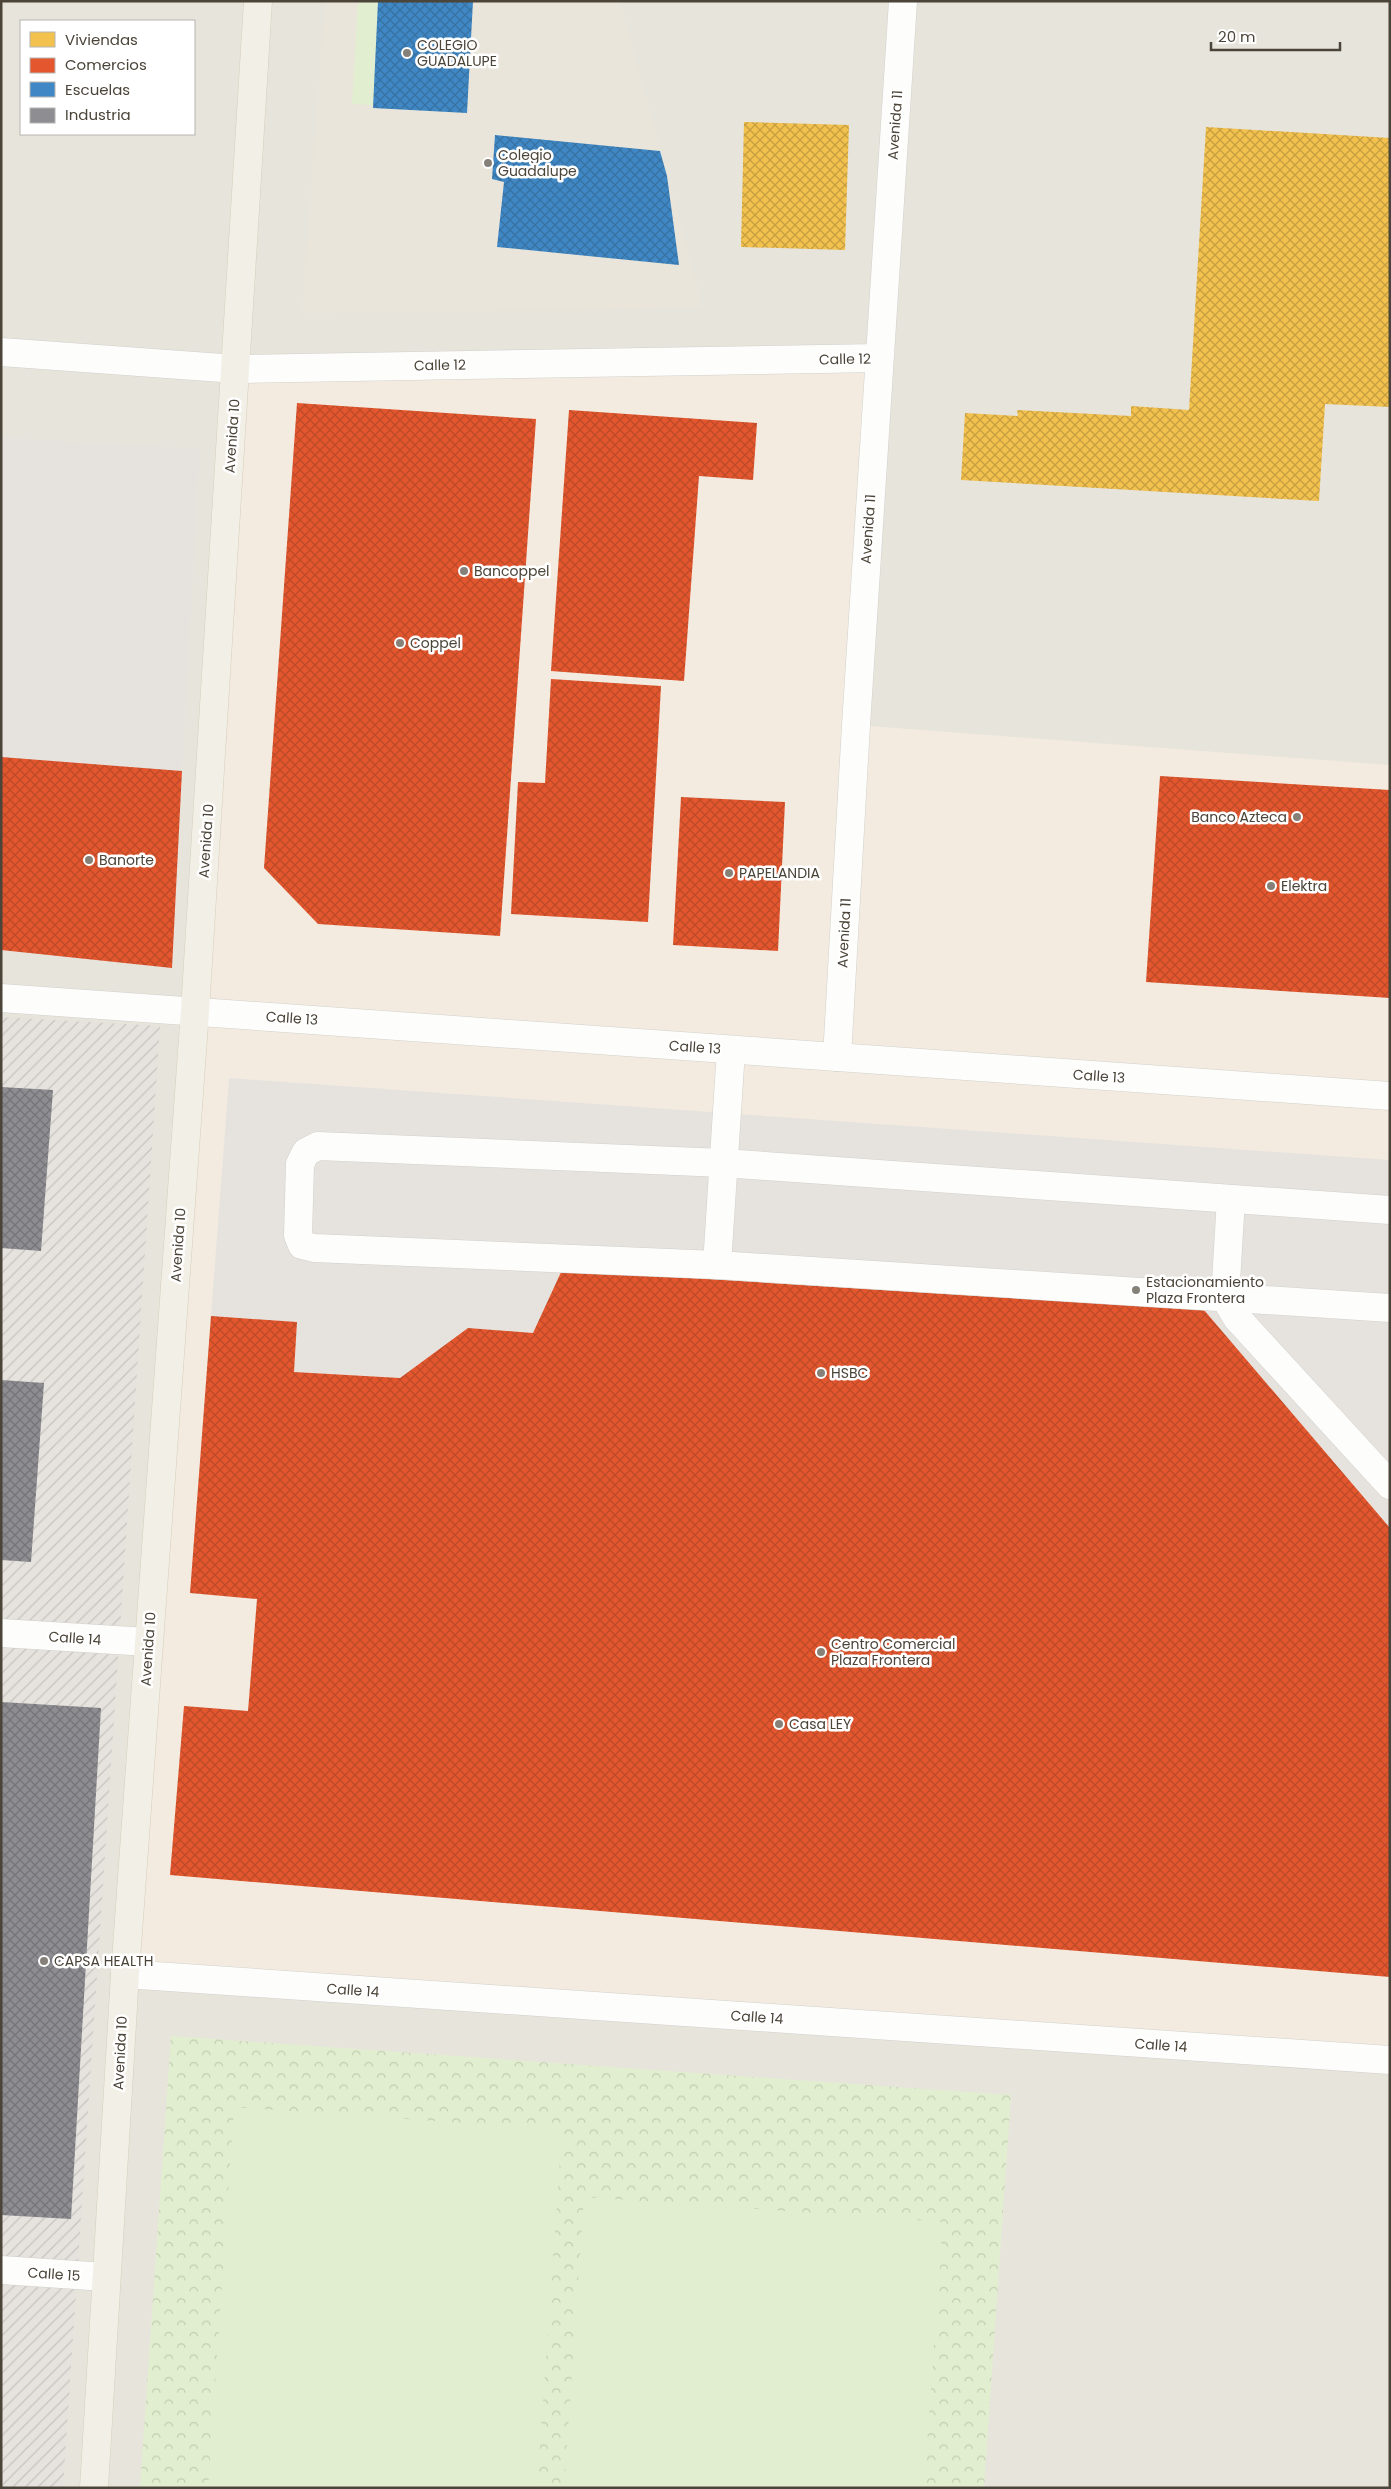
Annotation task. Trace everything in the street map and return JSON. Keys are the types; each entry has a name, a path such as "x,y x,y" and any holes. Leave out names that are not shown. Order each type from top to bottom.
{"main road":[{"name":"Avenida 10","path":"94,2488 125,1974 195,1011 258,1"}],"street":[{"name":"Avenida 11","path":"837,1057 879,358 903,1"},
{"name":"Calle 12","path":"1,352 236,369 879,358"},
{"name":"Calle 13","path":"1,998 1390,1096"},
{"path":"717,1265 731,1050"},
{"path":"1390,1210 723,1163 318,1146 306,1152 300,1164 298,1235 302,1244 314,1248 717,1265 1390,1308"},
{"path":"1231,1199 1225,1298 1236,1318 1390,1485"},
{"name":"Calle 14","path":"1,1633 148,1642"},
{"name":"Calle 14","path":"125,1974 1390,2060"},
{"name":"Calle 15","path":"1,2270 106,2277"}],"shaded area":[{"path":"1,1 1390,1 1390,2488 1,2488"},
{"name":"Colegio Guadalupe","path":"325,1 620,1 703,308 302,313"},
{"path":"879,358 856,725 1390,765 1390,2060 125,1974 236,369"},
{"path":"1,438 200,449 182,771 1,761"},
{"path":"1,1017 160,1026 63,2488 1,2488"},
{"name":"Estacionamiento Plaza Frontera","path":"229,1078 1390,1160 1390,1528 1204,1310 562,1270 533,1333 468,1328 400,1378 294,1372 297,1322 211,1316"}],"green space":[{"name":"COLEGIO GUADALUPE","path":"358,1 461,1 455,111 352,104"},
{"path":"171,2036 1011,2095 984,2488 140,2488"},
{"path":"234,2107 562,2130 537,2488 208,2488"},
{"path":"584,2197 943,2222 924,2488 564,2488"}],"building: Viviendas":[{"path":"744,122 849,125 845,250 741,247"},
{"path":"1206,127 1390,138 1390,407 1325,404 1319,501 961,480 965,413 1018,416 1017,410 1131,416 1131,406 1189,410"}],"building: Comercios":[{"name":"Coppel","path":"297,403 536,419 500,936 318,924 264,868"},
{"path":"569,410 757,423 753,480 699,476 684,681 551,671"},
{"path":"551,679 661,686 648,922 511,914 518,782 545,783"},
{"name":"Banorte","path":"1,757 182,771 172,968 1,950"},
{"name":"Elektra","path":"1160,776 1390,790 1390,998 1146,982"},
{"name":"PAPELANDIA","path":"681,797 785,802 778,951 673,945"},
{"name":"Centro Comercial Plaza Frontera","path":"562,1270 1204,1310 1390,1528 1390,1977 170,1875 184,1706 248,1711 257,1599 190,1593 211,1316 297,1322 294,1372 400,1378 468,1328 533,1333"}],"building: Escuelas":[{"name":"COLEGIO GUADALUPE","path":"378,1 473,1 467,113 373,108"},
{"name":"Colegio Guadalupe","path":"495,135 660,151 667,176 679,265 497,247 504,182 492,179"}],"building: Industria":[{"path":"1,1087 53,1090 41,1251 1,1248"},
{"path":"1,1380 44,1383 31,1562 1,1560"},
{"name":"CAPSA HEALTH","path":"1,1702 101,1708 71,2219 1,2215"}],"place":[{"name":"COLEGIO GUADALUPE","path":"407,53"},
{"name":"Colegio Guadalupe","path":"488,163"},
{"name":"Bancoppel","path":"464,571"},
{"name":"Coppel","path":"400,643"},
{"name":"Banco Azteca","path":"1297,817"},
{"name":"Banorte","path":"89,860"},
{"name":"PAPELANDIA","path":"729,873"},
{"name":"Elektra","path":"1271,886"},
{"name":"Estacionamiento Plaza Frontera","path":"1136,1290"},
{"name":"HSBC","path":"821,1373"},
{"name":"Centro Comercial Plaza Frontera","path":"821,1652"},
{"name":"Casa LEY","path":"779,1724"},
{"name":"CAPSA HEALTH","path":"44,1961"}]}
